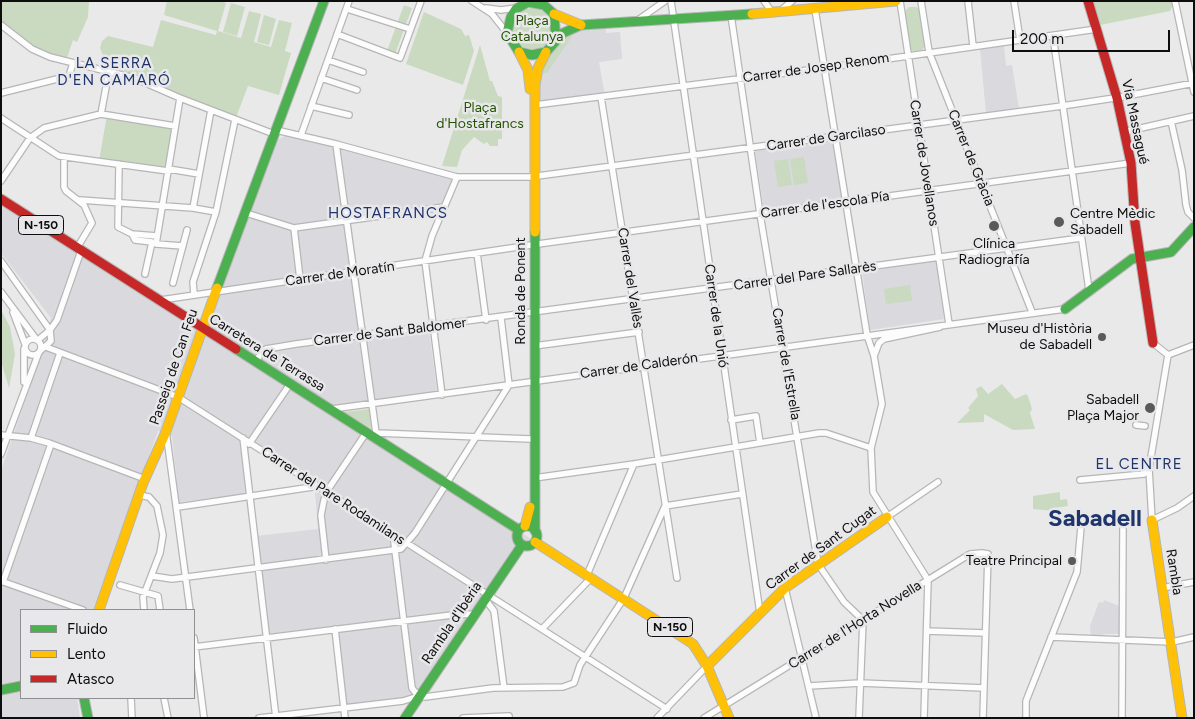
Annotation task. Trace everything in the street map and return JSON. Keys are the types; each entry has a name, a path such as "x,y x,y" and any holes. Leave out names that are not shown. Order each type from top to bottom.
{"main road":[{"name":"Passeig de Can Feu","path":"99,609 139,495 166,432 201,328 324,1"},
{"path":"581,25 549,7 533,2 521,5 511,17 507,33 519,52 532,55 546,52 563,33 581,25 815,9 843,4 898,1"},
{"name":"Via Massagué","path":"1088,1 1117,98 1130,163 1140,255 1153,343"},
{"path":"549,7 557,29 556,40"},
{"name":"Ronda de Ponent","path":"519,52 530,77 535,531"},
{"name":"Ronda de Ponent","path":"532,176 537,73 546,52"},
{"name":"Carretera de Terrassa","path":"1,199 366,433 377,436 446,484 522,528"},
{"path":"1066,309 1132,259 1140,255 1171,252 1194,227"},
{"name":"Ronda de Ponent","path":"522,528 530,512 530,439 534,346 532,314"},
{"name":"Carrer de Sant Cugat","path":"707,666 784,588 887,516"},
{"name":"Rambla","path":"1152,520 1182,718"},
{"path":"522,528 535,531 535,542 530,546 522,545 517,537 522,528"},
{"name":"N-150","path":"535,542 685,637 699,652 707,666 729,718"},
{"name":"Rambla d'Ibèria","path":"405,718 522,545"},
{"path":"1,690 20,686"},
{"path":"84,699 88,718"}],"street":[{"path":"301,135 349,1"},
{"path":"636,22 665,1"},
{"name":"Carrer de la Unió","path":"671,1 760,613"},
{"path":"764,1 775,12 792,1"},
{"name":"Carrer de Jovellanos","path":"898,1 949,324"},
{"name":"Carrer de Gràcia","path":"921,1 930,52 1032,312"},
{"path":"968,1 973,46"},
{"path":"1014,1 1020,40"},
{"path":"1175,1 1194,92"},
{"path":"338,34 400,58 419,2"},
{"path":"473,2 484,7 501,10 521,5"},
{"path":"484,7 507,33"},
{"path":"347,9 410,29"},
{"path":"815,9 867,335 874,356 882,404 871,448 873,492 928,580 924,718"},
{"name":"Carrer de l'Estrella","path":"731,15 760,214 818,564"},
{"name":"Carrer de Garcilaso","path":"1,25 41,54 145,82 235,120 275,132 301,135 457,177 532,176 612,167 1062,106 1117,98 1193,83"},
{"name":"Carrer de Josep Renom","path":"535,105 824,68 1097,29"},
{"path":"1053,36 1089,290"},
{"path":"328,60 363,72"},
{"path":"1,93 69,76 74,63"},
{"path":"101,114 109,71"},
{"path":"321,78 357,90"},
{"name":"Carrer del Vallès","path":"601,97 677,578"},
{"path":"145,274 157,236 180,98"},
{"path":"311,106 349,114"},
{"path":"193,208 211,110"},
{"path":"1,181 30,138 44,128 101,114 175,126"},
{"path":"1124,132 1194,116"},
{"path":"1,118 30,138 64,157 200,174"},
{"path":"194,294 193,282 198,261 216,212 235,120"},
{"path":"1171,121 1186,205 1188,212 1194,218"},
{"path":"336,144 377,436 530,439"},
{"path":"24,346 28,339 37,339 50,330 57,320 79,249 92,223 87,210 80,200 66,191 64,187 64,157"},
{"name":"Carrer de l'escola Pía","path":"520,246 1130,163"},
{"path":"119,164 118,226 132,234 157,236"},
{"path":"442,395 425,261 432,236 457,177"},
{"path":"80,200 193,208 216,212"},
{"path":"246,212 292,228 444,207"},
{"path":"292,228 300,279"},
{"path":"173,283 187,230"},
{"path":"132,234 135,240 182,246"},
{"name":"Carrer del Pare Sallarès","path":"532,314 1081,238"},
{"name":"Carrer de Moratín","path":"159,300 520,246"},
{"path":"477,253 486,320"},
{"path":"1,261 50,330 51,341 39,352 32,355 24,346"},
{"path":"1,292 41,344 24,390 4,435 1,454"},
{"path":"9,303 24,346 24,390"},
{"name":"Carrer de Calderón","path":"330,409 1032,312 1066,309"},
{"name":"Carrer de Sant Baldomer","path":"256,361 266,349 532,314"},
{"path":"152,576 163,579 186,577 326,560 395,550 408,543 478,437 509,385 501,318"},
{"name":"Carrer de Calderón","path":"867,335 884,339 934,330 949,324"},
{"path":"534,346 638,332"},
{"path":"874,356 879,343 884,339"},
{"path":"1153,343 1168,355"},
{"path":"1168,355 1194,345"},
{"name":"Carrer del Pare Rodamilans","path":"46,347 60,354 178,397 408,543 486,597 542,629 667,709"},
{"path":"31,438 60,354"},
{"path":"1080,480 1144,474 1168,355"},
{"path":"244,452 290,384"},
{"path":"731,420 756,416 760,443"},
{"path":"1136,425 1145,426"},
{"path":"166,432 178,507 190,609"},
{"path":"326,560 321,515 327,491 366,433"},
{"path":"534,478 826,433 871,448"},
{"path":"4,435 31,438 51,444 145,479"},
{"path":"243,438 276,717"},
{"path":"51,444 2,582 79,609"},
{"path":"1141,461 1146,468 1152,520 1177,508 1194,496"},
{"path":"542,629 589,576 634,464"},
{"name":"Carrer de Sant Cugat","path":"887,516 938,482"},
{"path":"178,507 319,486"},
{"path":"392,534 412,688 420,695 426,697 504,688 562,687 574,683 580,665 624,598 665,506 742,494"},
{"path":"139,495 148,497 157,506 163,535 152,576 143,597 144,609"},
{"path":"1122,718 1123,525"},
{"path":"1026,718 1026,701 1077,572 1081,527"},
{"name":"Carrer de l'Horta Novella","path":"704,718 970,554 988,554 985,634"},
{"path":"818,564 844,602 863,620 859,718"},
{"path":"109,581 145,594 158,596 160,609"},
{"path":"1162,588 1194,582"},
{"path":"784,588 816,718"},
{"path":"486,597 494,611 504,688"},
{"path":"195,646 402,620 475,614"},
{"path":"335,628 345,718"},
{"path":"927,631 985,634 983,718"},
{"path":"1051,637 1172,642 1194,637"},
{"path":"195,661 204,718"},
{"path":"657,718 707,666"},
{"path":"809,686 860,683 984,688"},
{"path":"259,718 410,700 420,695"},
{"path":"132,699 132,718"},
{"path":"164,699 168,718"},
{"path":"412,707 414,718"},
{"path":"463,718 509,717"}],"shaded area":[{"path":"605,23 606,33 620,32 622,59 599,62 605,96 535,105 537,73 563,33"},
{"path":"1004,46 1006,66 1012,65 1019,109 986,113 980,49"},
{"path":"291,133 457,177 442,205 350,215 366,331 428,323 437,391 374,402 339,404 333,417 530,538 426,698 347,708 335,626 268,634 256,536 318,529 314,479 238,431 246,494 179,502 172,436 158,431 93,609 20,609 20,699 77,699 80,718 1,718 1,471 42,352 51,318 1,253 1,204 201,327 277,140"},
{"path":"832,140 842,200 764,210 755,151"},
{"path":"936,261 944,319 870,330 862,271"},
{"path":"1104,600 1119,606 1119,634 1103,634 1103,637 1091,636 1090,626 1099,602 1103,603"}],"green space":[{"path":"1,1 89,1 88,17 77,42 73,40 66,61 41,53 1,25"},
{"path":"167,1 219,1 226,3 218,31 241,38 249,11 261,14 254,42 271,47 279,20 292,23 285,51 291,53 279,95 248,86 235,120 109,71 100,48 102,41 108,36 153,47 161,20 216,35 217,31 164,15"},
{"path":"1091,1 1173,1 1173,5 1170,11 1100,25"},
{"path":"231,3 245,7 237,36 223,32"},
{"path":"404,5 412,8 395,54 387,51"},
{"path":"909,7 916,7 921,10 925,46 922,50 913,51 909,48 904,12"},
{"name":"Plaça Catalunya","path":"532,8 547,14 553,29 547,44 532,50 517,44 511,29 517,14"},
{"path":"424,12 461,29 465,36 469,35 474,51 463,85 406,64"},
{"path":"264,15 276,19 269,45 257,42"},
{"path":"567,33 574,33 547,73 541,73 546,59"},
{"name":"Plaça d'Hostafrancs","path":"480,45 490,81 492,81 498,96 502,97 502,139 498,139 498,146 490,146 487,142 484,144 474,137 462,150 457,167 442,166"},
{"path":"107,115 175,126 168,171 99,161"},
{"path":"804,157 808,183 794,185 790,159"},
{"path":"788,159 792,185 778,187 774,161"},
{"path":"910,285 912,301 886,304 884,289"},
{"path":"1,310 10,327 15,354 9,388 1,361"},
{"path":"1002,384 1015,399 1026,394 1028,396 1032,409 1030,413 1035,429 1013,430 984,414 984,422 957,423 970,410 968,408 978,396 976,389 981,386 988,394"},
{"path":"370,409 371,428 345,413 345,412"},
{"path":"1060,492 1060,500 1067,499 1068,506 1055,508 1055,511 1033,509 1033,496"}],"traffic: fast":[{"path":"217,288 324,1"},
{"path":"556,40 554,14 544,5 528,2 516,9 511,17 507,33 519,52 532,55 546,52 563,33 581,25 752,14"},
{"path":"1065,309 1132,259 1171,252 1194,227"},
{"path":"535,232 535,531"},
{"path":"236,349 519,530"},
{"path":"527,526 534,529 537,536 534,543 527,546 520,543 517,536 520,529 527,526"},
{"path":"405,718 522,545"},
{"path":"1,690 20,686"},
{"path":"84,699 88,718"}],"traffic: slow":[{"path":"752,14 896,1"},
{"path":"554,14 581,25"},
{"path":"519,52 528,70 530,89"},
{"path":"535,232 535,85 538,68 546,52"},
{"path":"99,609 143,483 165,434 217,288"},
{"path":"525,526 530,507"},
{"path":"707,666 785,588 887,517"},
{"path":"1152,520 1182,718"},
{"path":"535,542 693,644 707,666 729,718"}],"traffic: jam":[{"path":"1088,1 1117,98 1131,163 1135,223 1153,343"},
{"path":"1,199 236,349"}],"place":[{"name":"Centre Mèdic Sabadell","path":"1059,222"},
{"name":"Clínica Radiografía","path":"994,226"},
{"name":"Museu d'Història de Sabadell","path":"1102,337"},
{"name":"Sabadell Plaça Major","path":"1150,408"},
{"name":"Teatre Principal","path":"1072,561"}],"district":[{"name":"LA SERRA D'EN CAMARÓ","path":"114,72"},
{"name":"HOSTAFRANCS","path":"388,214"},
{"name":"EL CENTRE","path":"1139,465"},
{"name":"Sabadell","path":"1095,519"}]}
